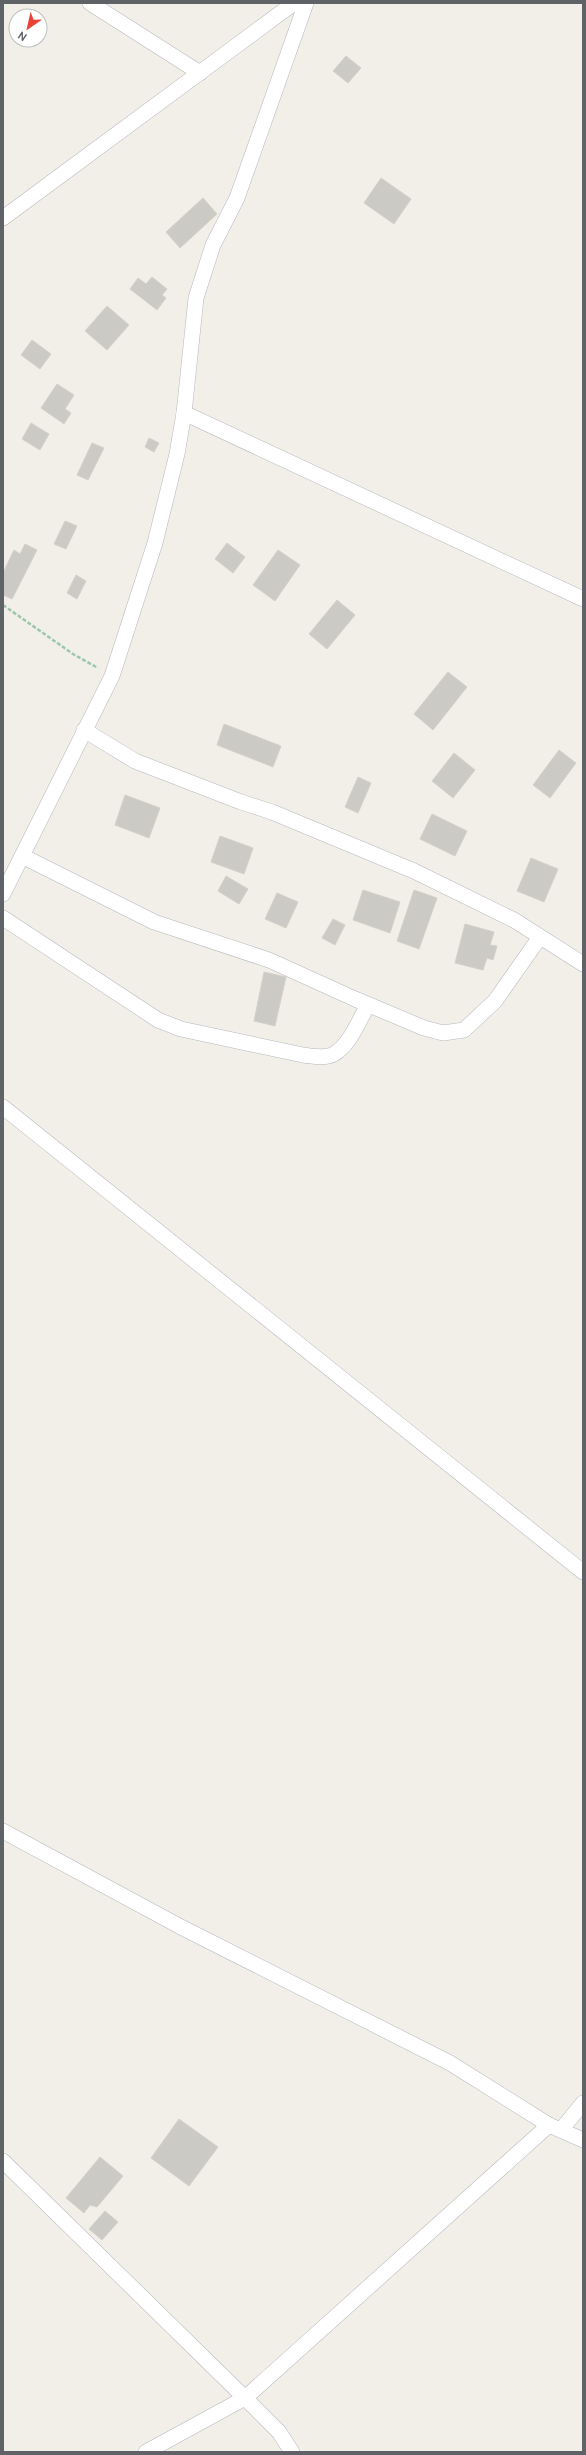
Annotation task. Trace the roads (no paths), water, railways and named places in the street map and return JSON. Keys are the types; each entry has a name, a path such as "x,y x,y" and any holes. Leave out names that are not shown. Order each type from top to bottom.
{"street":[{"path":"90,3 200,73"},
{"path":"3,218 294,3"},
{"path":"3,894 112,676 155,543 184,413 196,298 213,245 237,198 306,3"},
{"path":"184,413 583,598"},
{"path":"84,730 136,760 241,802 272,812 414,871 514,920 583,964"},
{"path":"22,856 154,922 269,960 368,1005 443,1033 464,1030 495,1001 540,937"},
{"path":"3,918 158,1020 181,1029 303,1055 322,1056 334,1054 345,1045 368,1005"},
{"path":"3,1107 583,1572"},
{"path":"3,1831 181,1927 450,2063 555,2127 583,2140"},
{"path":"146,2452 245,2398 583,2103"},
{"path":"3,2161 279,2432 292,2452"}]}
